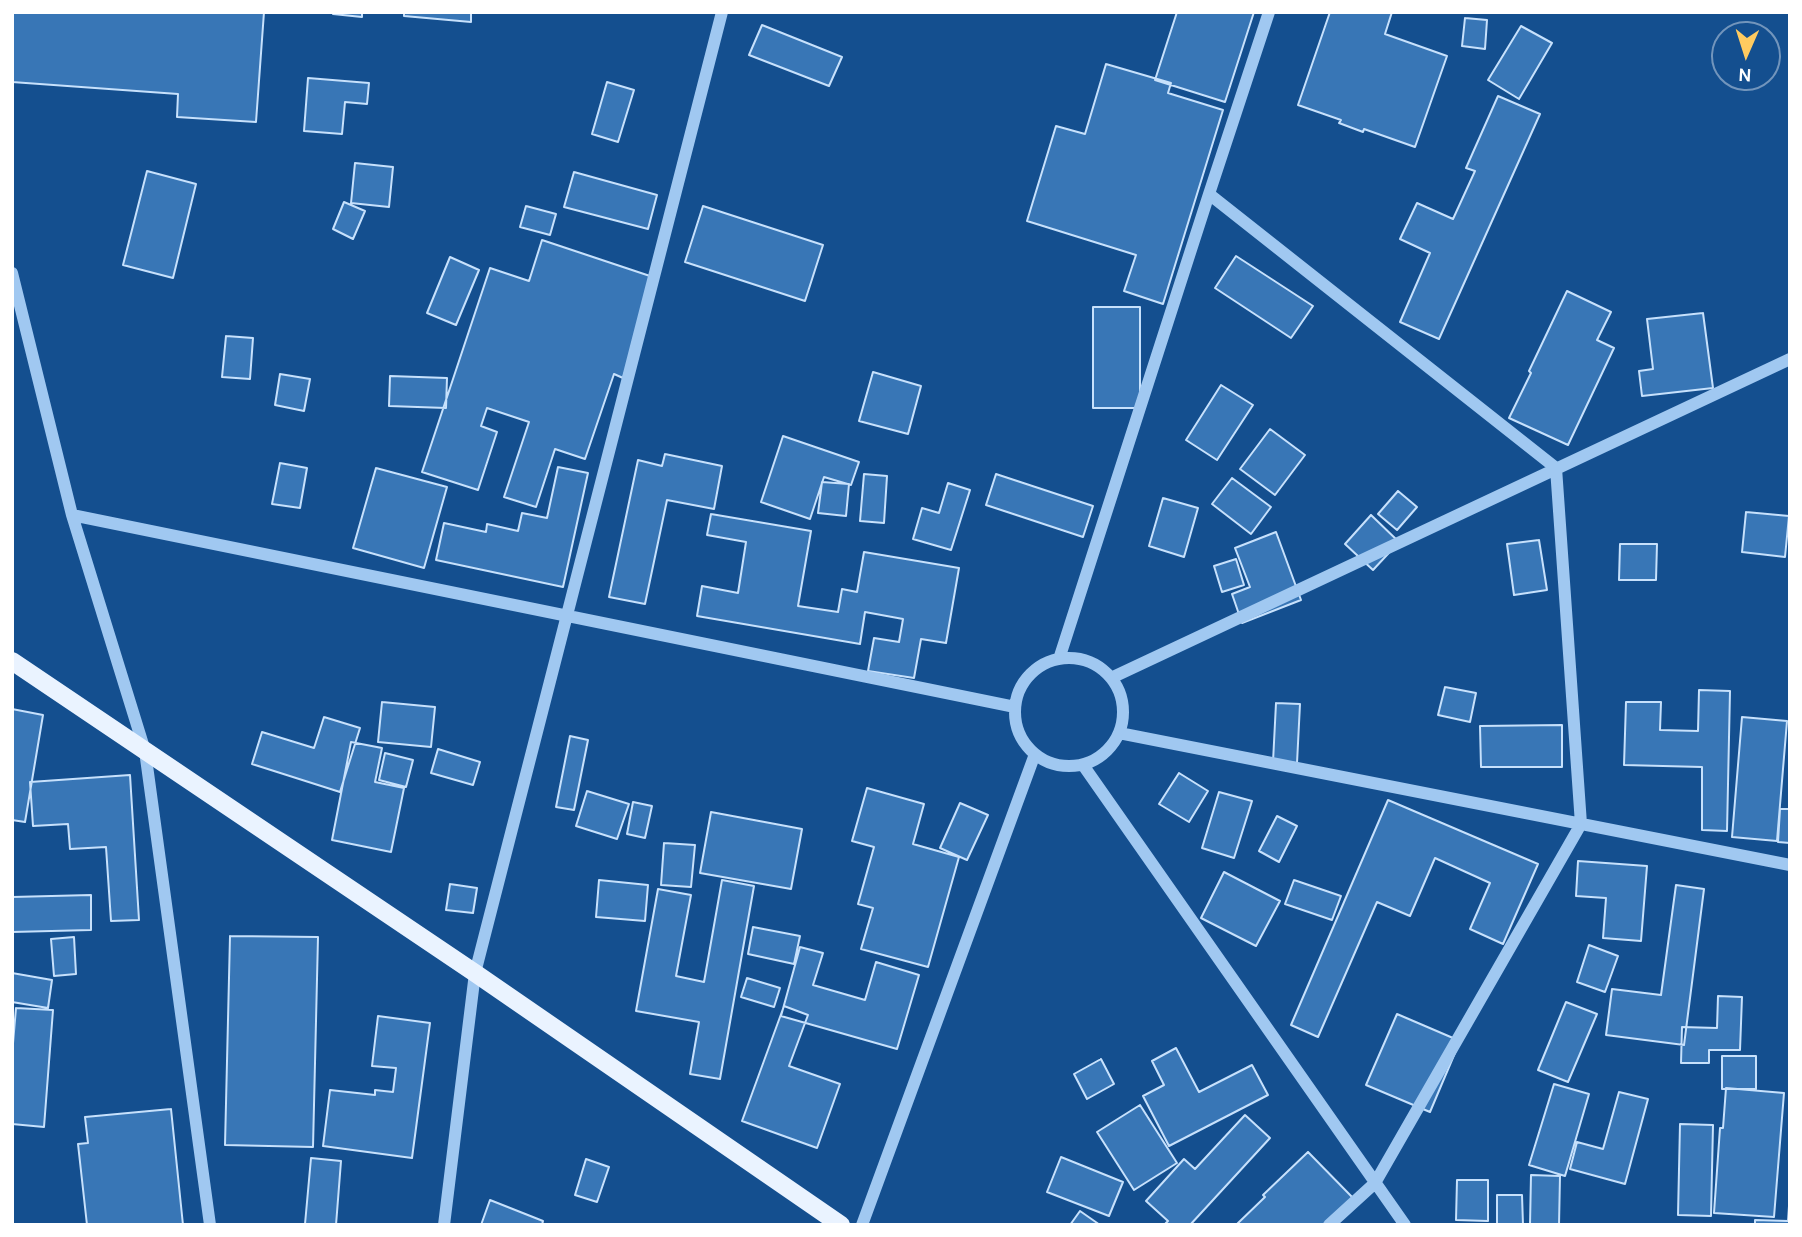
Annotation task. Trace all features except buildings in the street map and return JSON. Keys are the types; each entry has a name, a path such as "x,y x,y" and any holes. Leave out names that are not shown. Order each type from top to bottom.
{"main road":[{"path":"12,661 475,973 841,1225"}],"street":[{"path":"444,1225 475,973 722,12"},
{"path":"1059,659 1269,12"},
{"path":"1209,194 1556,468 1581,824 1376,1183 1329,1225"},
{"path":"12,273 72,515 145,751 210,1225"},
{"path":"1111,678 1790,359"},
{"path":"72,515 1015,707"},
{"path":"1059,659 1079,659 1096,665 1111,678 1121,697 1123,715 1119,733 1100,757 1083,765 1064,767 1046,761 1024,743 1016,726 1015,707 1020,689 1030,674 1046,663 1059,659"},
{"path":"1119,733 1790,865"},
{"path":"862,1225 1035,754"},
{"path":"1083,765 1405,1225"}]}
